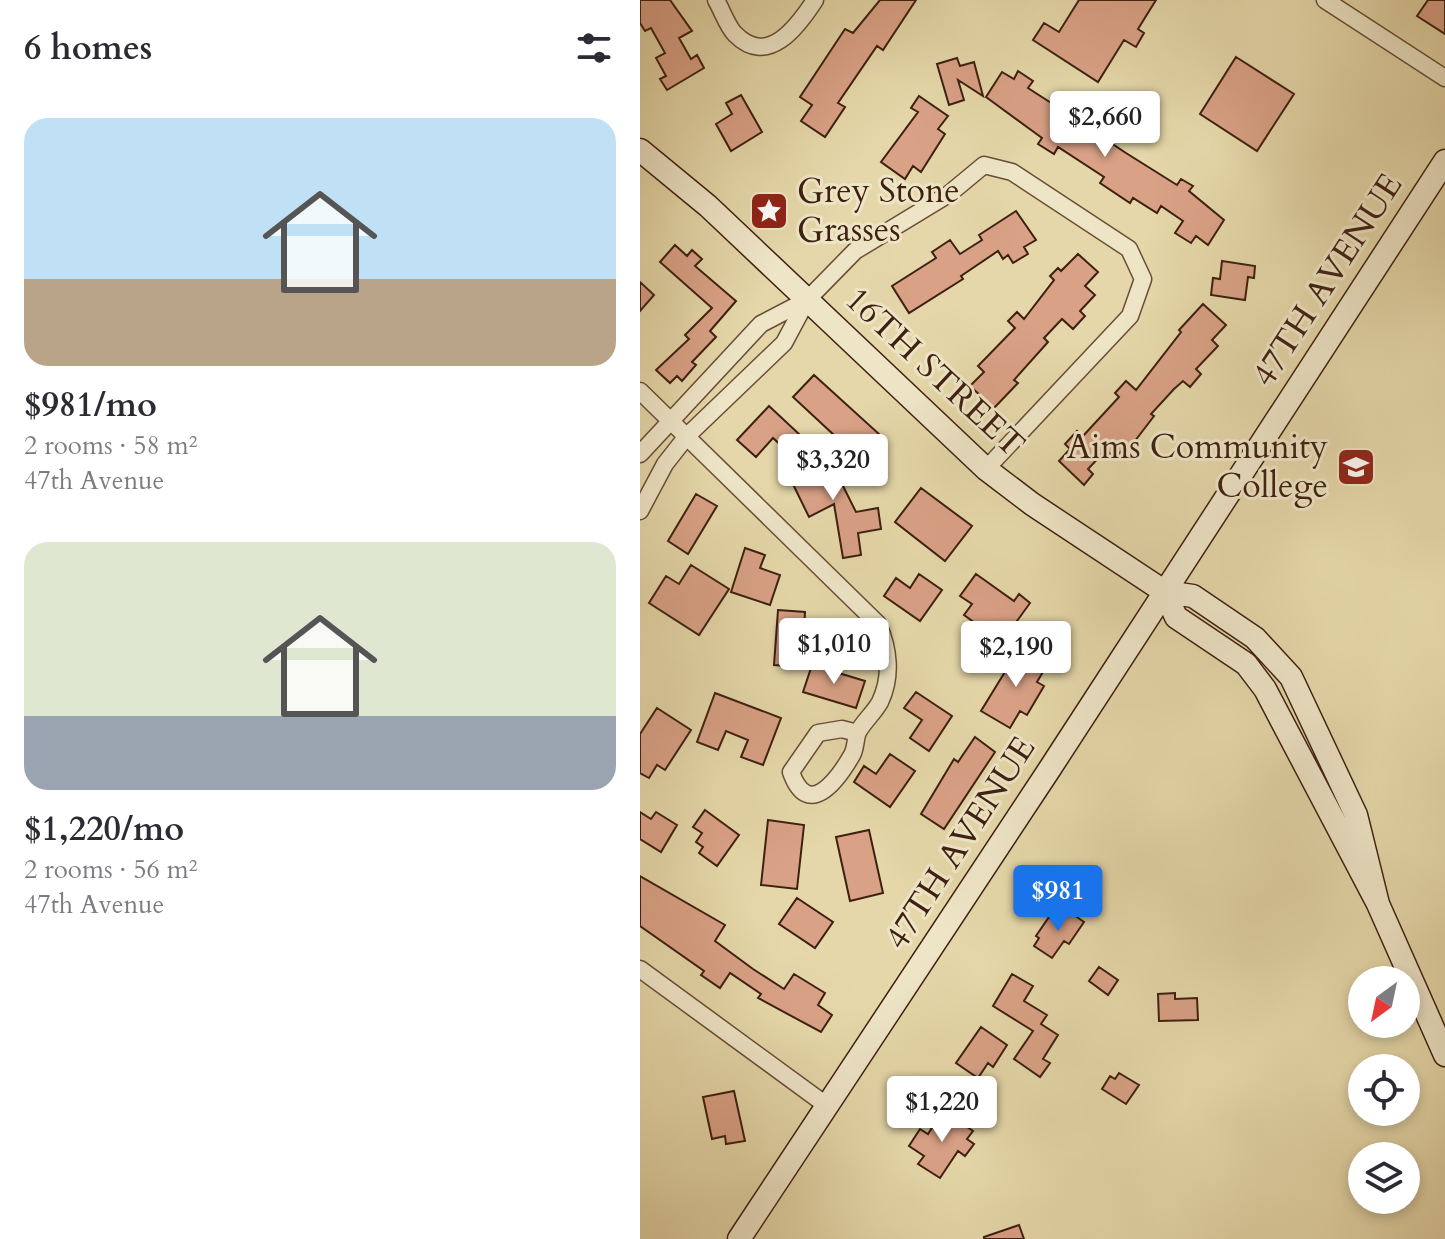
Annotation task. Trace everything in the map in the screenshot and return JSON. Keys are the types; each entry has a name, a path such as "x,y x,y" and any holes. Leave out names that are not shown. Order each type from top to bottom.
{"main road":[{"name":"16TH STREET","path":"640,150 708,206 986,469 1043,512 1165,592 1193,596 1243,629 1291,677 1356,815 1378,904 1445,1055"},
{"name":"47TH AVENUE","path":"739,1239 1445,161"}],"street":[{"path":"716,0 735,34 752,45 763,46 772,46 796,29 815,0"},
{"path":"1325,0 1445,78"},
{"path":"640,511 665,464 687,436 784,343 807,300 855,251 949,194 984,165 1012,172 1129,249 1143,279 1130,316 986,469"},
{"path":"640,454 761,324 807,300"},
{"path":"640,391 878,624 888,660 880,702 857,733 854,752 830,787 817,795 796,786 791,772 818,733 842,729 857,733"},
{"path":"640,969 826,1105"}],"building":[{"path":"640,0 670,0 692,31 679,38 691,59 697,55 704,68 667,90 660,79 666,76 656,58 665,53 651,28 645,31 640,23"},
{"path":"880,0 916,0 883,50 877,46 838,103 845,107 825,137 801,121 812,105 800,97 845,29 853,33"},
{"path":"1079,0 1156,0 1138,29 1144,33 1136,47 1124,40 1098,82 1033,40 1044,23 1059,32"},
{"path":"1428,0 1445,0 1445,34 1417,16"},
{"path":"1236,57 1294,94 1257,151 1200,114"},
{"path":"957,58 960,66 974,62 983,96 958,80 964,100 949,105 937,64"},
{"path":"1018,71 1033,81 1028,88 1059,108 1056,114 1079,129 1087,117 1097,124 1093,131 1126,153 1177,185 1181,179 1193,186 1189,191 1224,220 1208,245 1196,236 1191,243 1175,233 1183,221 1161,206 1157,213 1133,198 1130,203 1100,183 1104,177 1058,147 1054,154 1038,144 1042,138 986,97 1002,72 1014,79"},
{"path":"741,95 762,132 731,151 716,124 732,114 726,103"},
{"path":"919,96 948,116 938,129 945,134 921,172 913,166 905,179 881,162 918,112 911,108"},
{"path":"1016,211 1036,240 1024,247 1028,254 1013,263 1008,255 1003,259 998,251 961,276 963,279 909,313 892,286 936,258 932,252 950,240 960,254 982,240 979,235"},
{"path":"675,245 687,256 692,250 702,259 695,266 736,301 710,331 716,337 692,362 696,365 682,381 677,376 670,383 656,370 689,339 685,335 712,308 660,262"},
{"path":"1078,254 1098,272 1085,286 1095,295 1080,311 1085,316 1073,329 1062,319 1044,338 1048,342 1014,380 1018,383 994,408 970,386 984,372 978,366 1015,328 1008,321 1017,312 1024,319 1054,280 1050,276 1058,268 1061,271"},
{"path":"1222,261 1255,266 1254,278 1248,277 1245,300 1211,295 1213,278 1220,279"},
{"path":"640,282 654,295 640,311"},
{"path":"1203,304 1226,325 1212,340 1218,346 1196,369 1201,374 1190,387 1183,381 1174,389 1151,414 1154,416 1128,450 1125,447 1115,458 1106,450 1088,469 1093,474 1084,485 1059,461 1070,449 1065,444 1077,431 1083,436 1119,397 1115,393 1126,381 1136,390 1181,332 1179,330"},
{"path":"814,375 879,434 874,440 878,445 863,462 793,397"},
{"path":"769,406 799,434 785,449 773,438 756,457 737,440"},
{"path":"826,452 856,512 878,508 881,529 858,533 861,555 843,558 834,504 809,517 787,472"},
{"path":"921,488 972,526 945,561 895,522"},
{"path":"696,494 717,506 688,554 668,541"},
{"path":"745,548 765,555 760,568 780,575 770,605 731,592"},
{"path":"691,565 729,589 699,635 649,603 666,576 679,584"},
{"path":"919,574 942,590 920,621 884,596 896,578 910,588"},
{"path":"976,574 1014,601 1019,594 1030,603 1009,632 997,623 989,633 964,615 972,604 960,596"},
{"path":"778,610 805,612 802,667 774,665"},
{"path":"1019,649 1047,665 1037,682 1044,686 1027,715 1020,711 1010,728 981,711"},
{"path":"812,665 865,681 856,708 803,692"},
{"path":"916,692 952,716 929,751 910,738 922,720 904,708"},
{"path":"715,693 781,718 763,765 741,757 748,740 726,731 718,750 697,742"},
{"path":"657,708 691,730 665,770 657,765 649,778 640,773 640,734"},
{"path":"975,737 995,752 944,829 921,814 954,759 958,762"},
{"path":"890,754 915,771 890,807 854,782 864,766 876,774"},
{"path":"705,810 739,835 717,866 699,853 703,847 696,842 702,833 693,827"},
{"path":"640,812 651,819 656,812 677,825 661,852 640,839"},
{"path":"768,820 804,825 797,889 761,885"},
{"path":"869,830 883,893 850,901 836,837"},
{"path":"640,876 725,925 715,941 784,989 794,974 825,993 818,1005 832,1015 821,1032 758,998 761,994 730,973 720,988 701,975 704,971 640,926"},
{"path":"797,898 833,922 815,948 779,924"},
{"path":"1067,910 1084,922 1069,944 1064,941 1052,958 1034,946 1039,938 1036,936 1049,917 1058,923"},
{"path":"1099,967 1118,980 1108,995 1089,981"},
{"path":"1012,974 1033,986 1024,1001 1047,1015 1041,1024 1058,1035 1043,1059 1050,1063 1040,1077 1014,1059 1033,1031 993,1006"},
{"path":"1175,993 1175,999 1197,998 1198,1020 1159,1021 1158,994"},
{"path":"981,1027 1007,1045 993,1067 988,1063 978,1078 956,1063"},
{"path":"1119,1073 1139,1085 1126,1104 1102,1089 1110,1076 1115,1079"},
{"path":"734,1091 745,1141 726,1144 725,1136 712,1139 703,1097"},
{"path":"943,1110 973,1131 967,1139 974,1144 965,1156 958,1151 940,1178 918,1164 924,1156 909,1146 920,1129 928,1134"},
{"path":"1019,1225 1024,1239 984,1239 984,1237"}],"place":[{"name":"Grey Stone Grasses","path":"769,211"},
{"name":"Aims Community College","path":"1356,467"}]}
